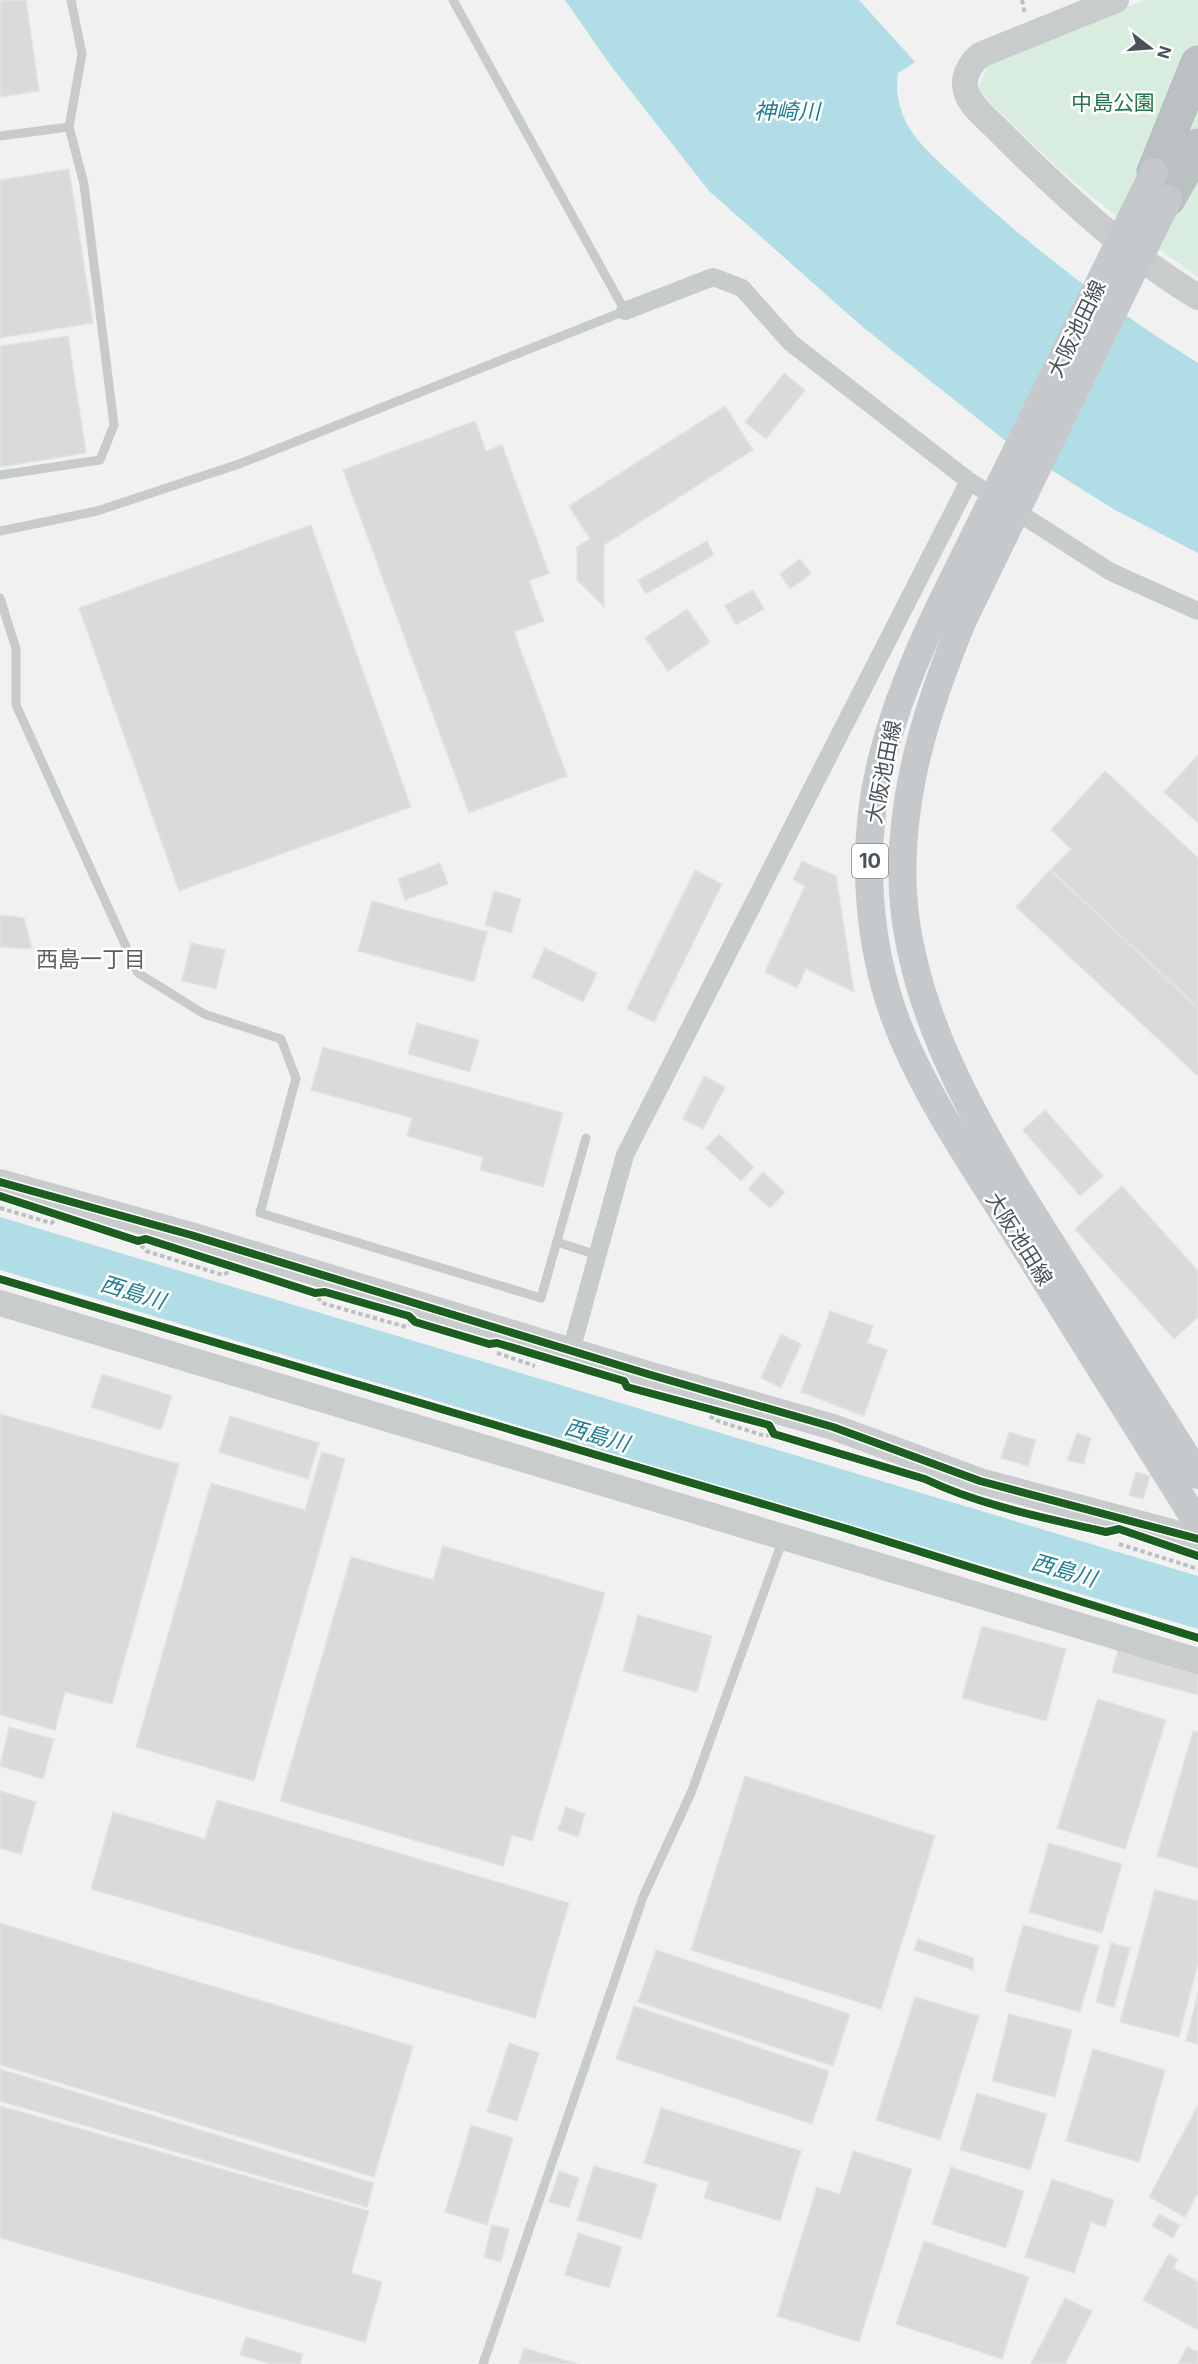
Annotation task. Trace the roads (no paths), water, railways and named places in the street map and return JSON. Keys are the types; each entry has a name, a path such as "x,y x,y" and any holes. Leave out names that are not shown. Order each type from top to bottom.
{"highway":[{"path":"1161,185 1198,63"},
{"path":"1161,185 1198,146"}],"main road":[{"name":"大阪池田線","path":"1161,185 962,622 943,670 926,721 910,786 905,822 903,892 913,960 923,994 935,1028 969,1102 1016,1187 1198,1475"},
{"name":"大阪池田線","path":"1161,185 939,608 907,680 883,752 876,788 870,876 871,905 883,977 897,1022 918,1071 961,1146 1198,1524"}],"street":[{"path":"1116,0 980,55 968,71 966,92 976,107 1038,169 1096,222 1198,297"},
{"path":"625,311 713,277 742,288 791,343 969,481 1111,572 1198,611"},
{"path":"571,1351 625,1155 969,481"},
{"path":"0,1182 191,1235 571,1351 833,1426 980,1481 1198,1539"},
{"path":"0,1303 1198,1661"}],"lane":[{"path":"0,475 100,460 114,425 84,184 69,127 82,54 71,0"},
{"path":"0,531 98,510 239,464 625,311 453,0"},
{"path":"0,136 69,127"},
{"path":"0,598 16,649 16,705 138,973 204,1014 281,1039 296,1078 260,1213 541,1298 586,1138"},
{"path":"557,1242 597,1255"},
{"path":"483,2364 643,1897 691,1792 784,1537"}],"water":[{"name":"神崎川","path":"565,0 859,0 915,62 898,73 897,94 908,126 927,150 992,210 1048,257 1107,302 1198,363 1198,553 1115,510 1007,442 864,328 709,191 608,62"},
{"name":"西島川","path":"0,1217 1198,1576 1198,1629 0,1270"}],"district":[{"name":"西島一丁目","path":"91,959"}],"park label":[{"name":"中島公園","path":"1113,103"}]}
